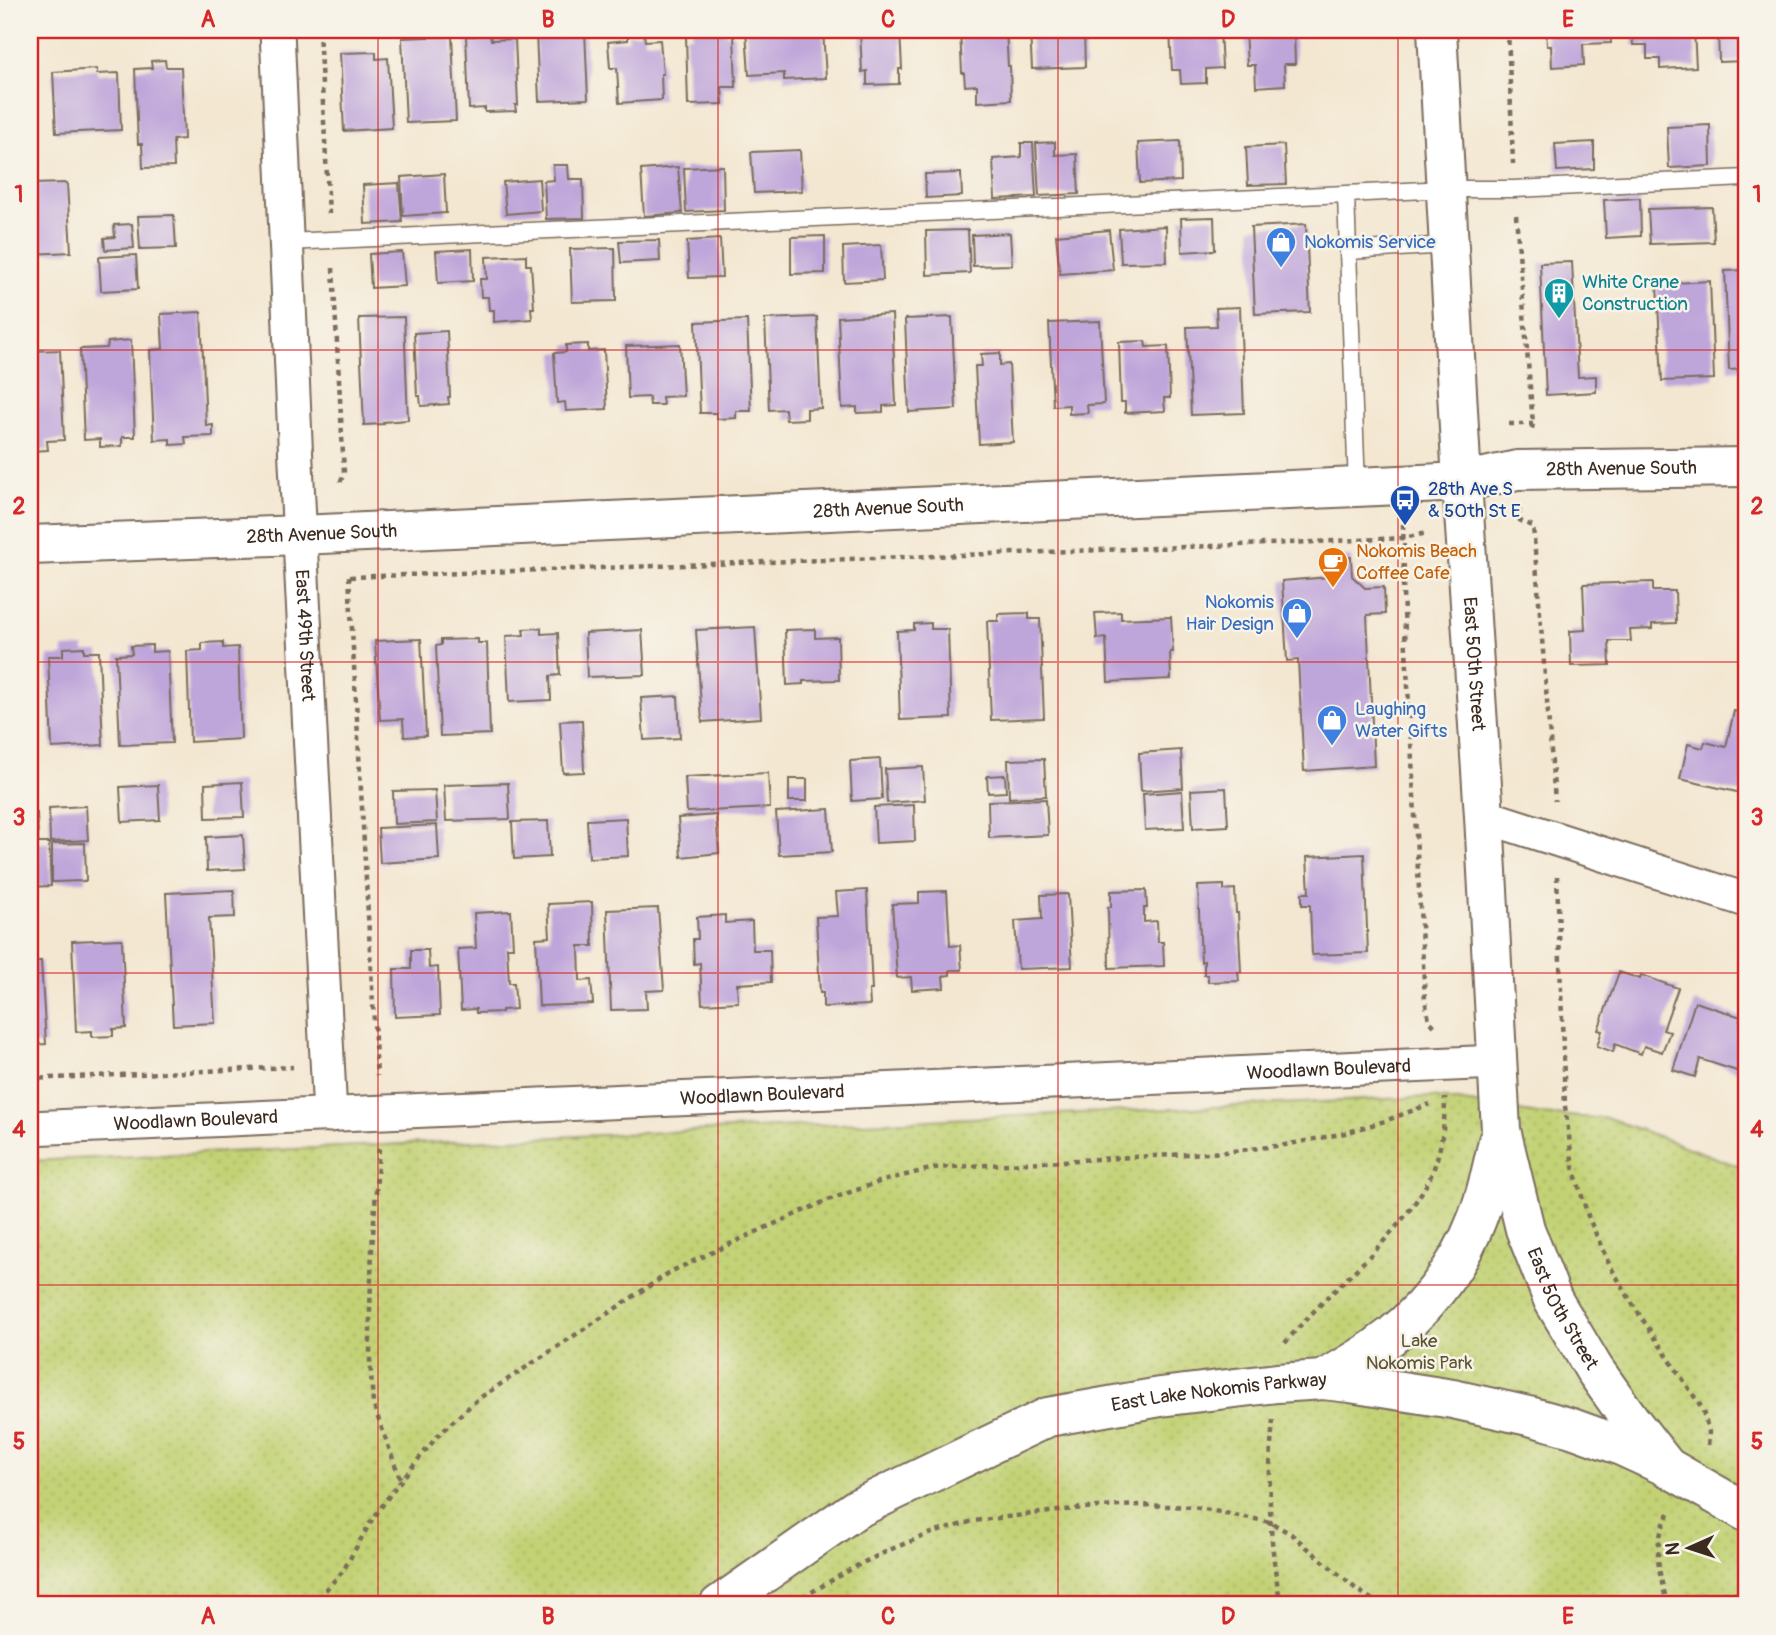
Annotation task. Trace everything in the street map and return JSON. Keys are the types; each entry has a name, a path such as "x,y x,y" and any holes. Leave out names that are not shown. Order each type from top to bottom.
{"street":[{"name":"East 49th Street","path":"277,30 330,1115"},
{"name":"East 50th Street","path":"1437,30 1501,1130 1525,1228 1553,1300 1594,1369 1667,1467"},
{"name":"28th Avenue South","path":"30,545 1462,482 1517,470 1746,467"},
{"path":"1484,816 1746,900"},
{"name":"Woodlawn Boulevard","path":"30,1128 1497,1062"},
{"name":"East 50th Street","path":"1323,1380 1374,1349 1401,1328 1446,1279 1465,1248 1478,1218 1501,1130"},
{"name":"East Lake Nokomis Parkway","path":"719,1605 856,1509 1048,1417 1160,1397 1277,1383 1323,1380 1416,1393 1533,1417 1605,1439 1667,1467 1746,1512"}],"lane":[{"path":"287,242 1446,189 1514,190 1746,178"},
{"path":"1346,194 1357,487"},
{"path":"1348,251 1449,245"}],"path":[{"path":"1508,30 1514,190 1533,424 1531,434"},
{"path":"1509,424 1533,424"},
{"path":"1402,516 1403,594 1425,1000 1429,1020 1442,1033"},
{"path":"1520,520 1533,526 1556,806"},
{"path":"377,1076 347,575 1225,546 1404,538 1428,533"},
{"path":"1556,871 1565,1106 1573,1167 1588,1216 1609,1264 1702,1408 1709,1432 1709,1445 1704,1456"},
{"path":"30,1079 301,1067"},
{"path":"1281,1605 1270,1522 1269,1458 1278,1357 1283,1345 1305,1319 1395,1229 1426,1186 1437,1158 1445,1118 1445,1098 1450,1088"},
{"path":"312,1605 343,1571 370,1523 401,1481 440,1433 478,1399 672,1271 828,1200 882,1181 934,1168 1225,1152 1285,1145 1345,1133 1445,1098"},
{"path":"379,1138 372,1249 370,1360 373,1404 401,1481"},
{"path":"800,1600 860,1564 894,1548 973,1521 1083,1508 1141,1505 1194,1507 1270,1522 1292,1534 1355,1588 1380,1605"},
{"path":"1667,1516 1661,1529 1657,1554 1666,1605 1713,1593 1746,1595"}],"green space":[{"name":"Lake Nokomis Park","path":"1432,1097 1538,1114 1611,1119 1746,1169 1746,1605 30,1605 30,1161"}],"building":[{"path":"475,30 486,30 491,40 515,39 516,111 485,112 485,108 469,109 466,36 476,36"},
{"path":"692,30 726,30 726,34 734,34 736,87 722,87 723,104 688,105 686,36 692,36"},
{"path":"746,30 823,30 826,78 784,80 784,73 749,75"},
{"path":"860,30 900,30 902,69 899,69 899,84 867,85 867,71 862,72"},
{"path":"960,30 1006,30 1011,100 977,102 977,85 965,86"},
{"path":"1030,30 1084,30 1085,67 1032,69"},
{"path":"1170,30 1220,30 1222,68 1206,69 1206,83 1181,84 1180,70 1172,70"},
{"path":"1245,30 1294,30 1295,64 1284,64 1285,85 1256,87 1255,65 1247,65"},
{"path":"1546,30 1610,30 1611,43 1583,44 1584,65 1552,67 1551,46 1547,46"},
{"path":"1632,30 1694,30 1696,67 1660,69 1660,59 1647,59 1647,45 1633,45"},
{"path":"1718,30 1746,30 1746,61 1719,62"},
{"path":"585,31 588,99 539,101 536,33"},
{"path":"644,33 645,41 660,40 662,100 619,103 617,68 610,68 608,42 628,40 628,34"},
{"path":"452,36 456,121 406,123 402,38"},
{"path":"376,52 376,59 388,58 392,128 344,131 340,53"},
{"path":"165,60 166,67 181,67 184,139 173,140 174,167 143,168 142,144 138,144 135,69 152,68 151,61"},
{"path":"97,69 97,74 119,73 121,130 56,133 53,72"},
{"path":"1710,125 1711,166 1669,168 1667,127"},
{"path":"1180,141 1181,181 1140,183 1138,143"},
{"path":"1055,142 1055,155 1077,154 1079,194 1039,196 1036,143"},
{"path":"1594,142 1594,169 1557,171 1555,144"},
{"path":"1021,143 1033,143 1036,197 995,199 993,159 1021,157"},
{"path":"1284,145 1286,184 1248,185 1246,147"},
{"path":"800,150 802,191 754,193 751,152"},
{"path":"553,165 568,165 569,179 583,179 584,218 546,219 544,181 554,180"},
{"path":"723,166 724,210 686,212 684,168"},
{"path":"678,167 682,213 644,216 641,170"},
{"path":"961,173 962,196 926,198 925,174"},
{"path":"444,174 446,213 403,216 401,177"},
{"path":"539,179 541,211 506,214 503,182"},
{"path":"67,183 71,252 32,254 30,184"},
{"path":"399,183 402,222 365,224 363,185"},
{"path":"1640,198 1641,236 1606,238 1604,200"},
{"path":"1712,207 1714,242 1650,244 1648,209"},
{"path":"174,215 176,248 140,249 138,216"},
{"path":"1214,217 1215,250 1182,252 1181,218"},
{"path":"132,224 134,248 105,250 104,238 115,237 114,225"},
{"name":"Nokomis Service","path":"1306,224 1310,312 1255,314 1251,227"},
{"path":"1166,226 1167,262 1121,263 1119,229"},
{"path":"968,230 970,273 927,275 926,231"},
{"path":"1109,230 1113,270 1060,274 1056,235"},
{"path":"1010,233 1012,265 973,266 972,235"},
{"path":"825,236 825,273 791,274 791,237"},
{"path":"720,239 722,277 689,278 687,241"},
{"path":"659,240 660,261 621,263 619,241"},
{"path":"881,245 883,280 844,282 843,247"},
{"path":"615,248 616,301 572,302 570,249"},
{"path":"472,249 473,281 438,283 436,251"},
{"path":"402,252 405,286 371,288 369,254"},
{"path":"136,255 138,289 101,291 99,257"},
{"path":"526,255 526,265 531,265 534,308 531,308 532,319 494,322 494,310 489,310 488,297 481,297 480,279 487,279 486,257"},
{"path":"30,259 37,259 39,292 30,293"},
{"name":"White Crane Construction","path":"1572,262 1578,377 1596,376 1596,392 1546,395 1540,263"},
{"path":"1746,270 1746,369 1729,370 1725,271"},
{"path":"1710,281 1714,379 1662,381 1657,284"},
{"path":"1240,307 1244,413 1191,415 1187,327 1217,326 1216,308"},
{"path":"201,312 206,426 213,425 213,436 185,437 186,444 170,445 170,439 154,440 150,350 163,349 161,314"},
{"path":"892,314 896,405 883,406 883,412 857,413 857,407 842,408 838,317"},
{"path":"404,317 408,420 364,425 359,318"},
{"path":"817,317 821,408 807,409 807,419 786,420 785,409 769,410 765,319"},
{"path":"952,317 956,409 909,412 905,319"},
{"path":"747,320 751,411 736,411 736,418 717,419 716,413 700,413 696,322"},
{"path":"1100,321 1104,404 1087,405 1088,413 1069,414 1069,405 1053,406 1049,323"},
{"path":"447,331 449,404 421,406 420,396 417,396 414,333"},
{"path":"131,340 135,437 122,437 122,446 100,447 100,439 84,440 80,349 107,348 108,342"},
{"path":"1145,341 1146,347 1168,346 1170,398 1164,398 1165,411 1125,413 1125,402 1121,402 1119,342"},
{"path":"588,344 588,351 604,350 607,409 566,411 565,402 557,403 554,353 566,352 566,345"},
{"path":"680,344 683,396 662,397 663,405 650,405 649,397 628,398 626,346"},
{"path":"60,350 64,440 47,441 48,450 30,451 30,351"},
{"path":"1000,353 1000,365 1009,364 1013,442 979,444 975,366 982,366 981,354"},
{"path":"1351,557 1352,576 1365,588 1384,587 1385,614 1367,615 1374,766 1304,771 1298,660 1287,661 1282,581 1329,577 1328,558"},
{"path":"1653,582 1653,591 1675,591 1676,623 1652,624 1652,629 1630,630 1631,641 1609,641 1610,665 1571,666 1570,631 1585,630 1583,584"},
{"path":"1121,612 1121,619 1171,617 1171,679 1108,682 1106,638 1097,639 1095,613"},
{"path":"1029,613 1029,619 1040,619 1044,718 991,720 987,621 998,621 998,614"},
{"path":"931,623 931,629 948,629 951,718 900,720 897,631 914,630 914,624"},
{"path":"755,627 761,718 702,722 696,630"},
{"path":"541,628 541,634 558,633 560,675 550,676 551,700 509,702 506,636 524,635 523,629"},
{"path":"815,629 815,638 838,637 839,680 803,681 803,684 787,685 785,630"},
{"path":"642,630 645,675 587,677 585,633"},
{"path":"421,639 426,736 404,737 403,719 380,720 375,641"},
{"path":"478,639 478,643 487,643 490,734 440,736 436,646 441,645 441,640"},
{"path":"223,642 223,648 238,647 241,739 190,742 187,651 202,650 202,643"},
{"path":"152,645 152,652 168,651 172,743 120,745 116,655 132,654 131,646"},
{"path":"84,647 84,652 99,652 103,745 52,748 48,656 63,656 63,648"},
{"path":"678,696 680,738 644,740 641,698"},
{"path":"1734,711 1746,714 1746,768 1741,793 1680,779 1688,744 1703,748 1705,742 1726,747"},
{"path":"582,720 584,772 563,773 560,721"},
{"path":"1181,750 1183,788 1141,791 1139,753"},
{"path":"880,759 882,799 852,801 850,761"},
{"path":"1044,759 1046,796 1009,798 1008,760"},
{"path":"923,767 925,800 887,803 885,769"},
{"path":"768,773 770,808 687,812 685,777"},
{"path":"1005,775 1006,792 988,793 987,776"},
{"path":"789,779 807,779 807,801 789,801"},
{"path":"242,782 244,817 206,818 205,784"},
{"path":"508,783 510,819 446,821 444,785"},
{"path":"158,785 160,820 122,822 120,787"},
{"path":"1226,788 1228,826 1193,828 1191,790"},
{"path":"435,790 437,822 394,824 393,791"},
{"path":"1182,791 1184,828 1145,830 1143,794"},
{"path":"1046,799 1048,835 989,838 988,801"},
{"path":"914,805 915,841 876,843 874,807"},
{"path":"86,806 88,840 50,842 49,808"},
{"path":"829,809 832,852 779,855 776,812"},
{"path":"30,813 37,813 38,843 49,843 51,886 30,887"},
{"path":"716,815 719,853 681,857 678,818"},
{"path":"626,818 628,856 589,858 587,820"},
{"path":"548,821 550,857 514,859 512,822"},
{"path":"437,825 439,859 380,863 378,828"},
{"path":"243,835 245,869 207,871 206,837"},
{"path":"85,843 86,881 52,882 52,844"},
{"path":"1364,854 1368,953 1312,955 1310,905 1302,905 1302,893 1309,893 1307,857"},
{"path":"1224,885 1224,890 1235,889 1241,972 1238,972 1239,981 1208,982 1208,975 1204,975 1204,961 1201,962 1198,886"},
{"path":"234,890 235,917 209,918 215,1023 173,1025 166,893"},
{"path":"867,890 872,990 869,990 870,1005 823,1007 816,917 838,916 836,892"},
{"path":"1146,890 1147,908 1144,908 1144,922 1157,921 1158,942 1163,942 1164,966 1109,968 1108,907 1111,907 1111,891"},
{"path":"947,891 950,946 960,945 962,970 950,970 950,975 943,976 944,988 912,990 911,977 897,978 892,904 919,903 919,892"},
{"path":"1068,894 1072,967 1018,969 1015,921 1042,919 1041,895"},
{"path":"592,902 593,946 579,946 580,981 591,980 593,1004 539,1006 536,938 550,937 548,904"},
{"path":"658,908 664,990 646,991 647,1009 611,1010 607,910"},
{"path":"511,911 513,947 507,947 509,983 514,983 516,1009 476,1013 476,1009 461,1010 458,949 476,948 474,913"},
{"path":"725,915 725,923 752,921 753,950 770,950 771,982 737,984 738,1002 702,1004 700,963 694,964 693,939 698,939 697,917"},
{"path":"122,939 126,1028 113,1029 113,1036 92,1037 92,1031 76,1032 72,941"},
{"path":"411,950 428,950 429,968 438,967 440,1015 395,1017 394,969 411,969"},
{"path":"30,961 41,961 46,1044 30,1045"},
{"path":"1619,972 1640,979 1641,975 1678,988 1663,1030 1670,1032 1662,1052 1644,1046 1641,1054 1615,1044 1613,1052 1597,1046 1602,1031 1598,1030"},
{"path":"1695,1002 1741,1017 1740,1021 1746,1023 1746,1074 1700,1059 1695,1077 1673,1070"}],"place":[{"name":"Nokomis Service","path":"1281,269"},
{"name":"White Crane Construction","path":"1559,320"},
{"name":"28th Ave S & 50th St E","path":"1405,527"},
{"name":"Nokomis Beach Coffee Cafe","path":"1333,589"},
{"name":"Nokomis Hair Design","path":"1297,640"},
{"name":"Laughing Water Gifts","path":"1332,747"}]}
